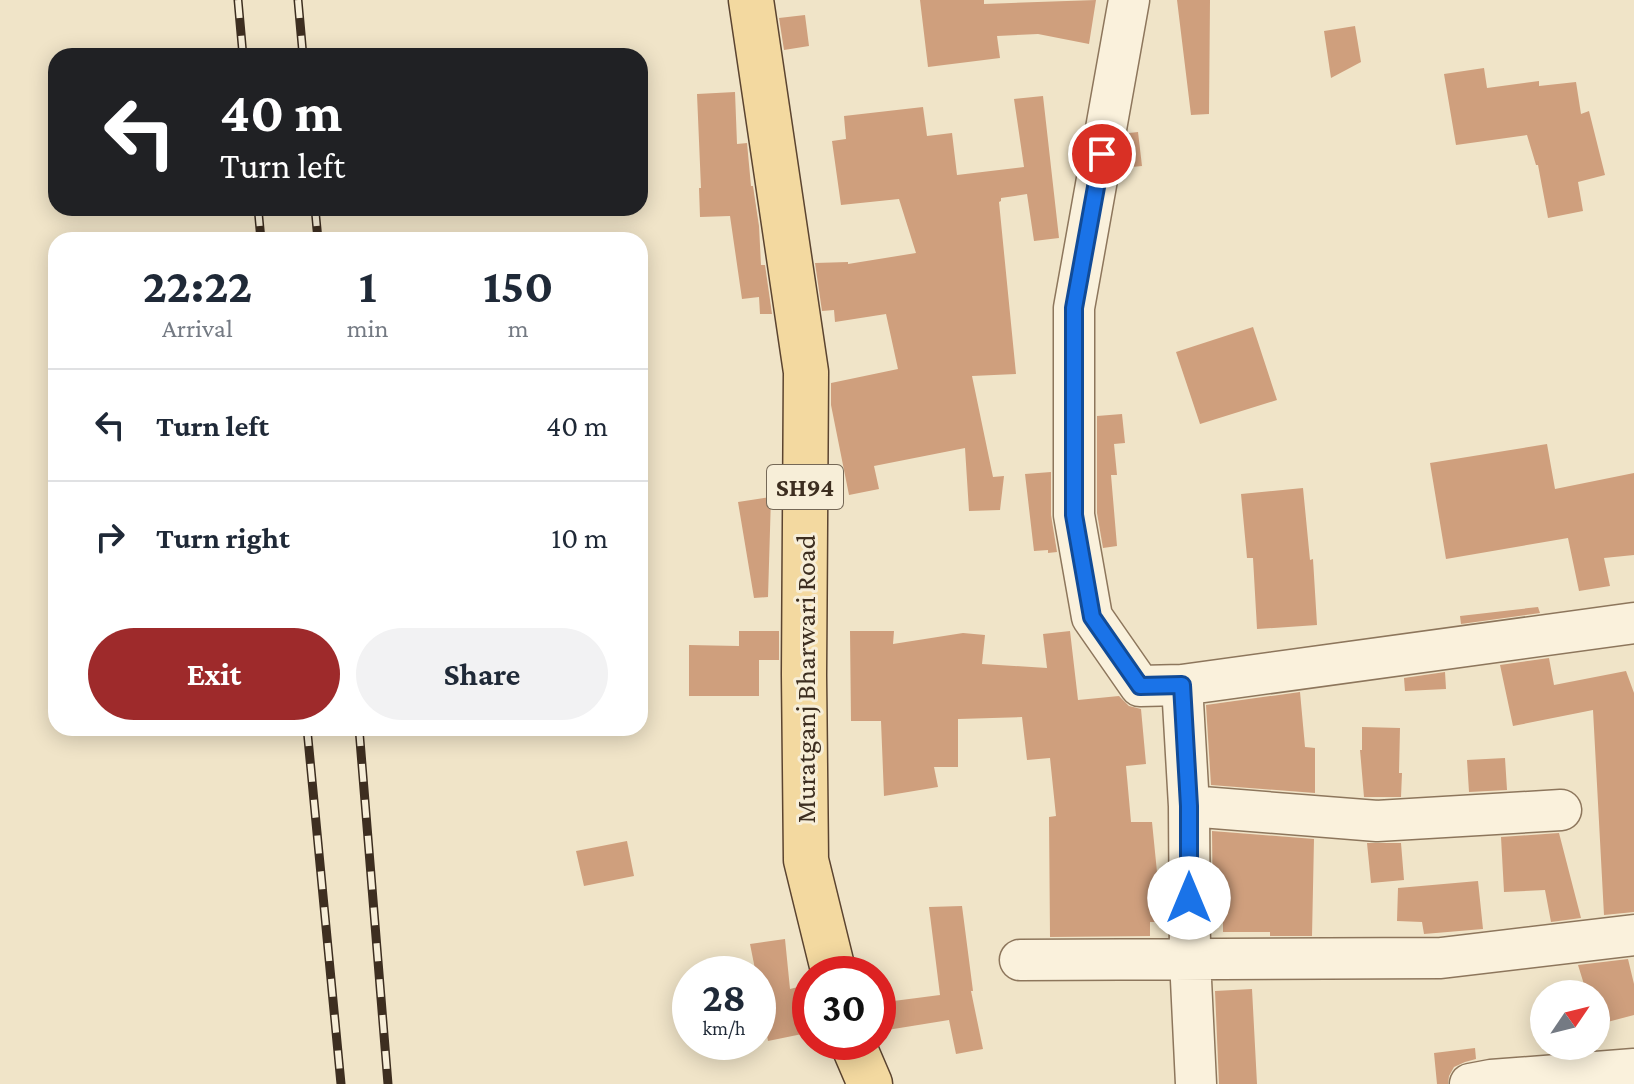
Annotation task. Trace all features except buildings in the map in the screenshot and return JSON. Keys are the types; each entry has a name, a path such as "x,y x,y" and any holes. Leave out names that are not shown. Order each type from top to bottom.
{"main road":[{"name":"Muratganj Bharwari Road","path":"751,0 806,372 806,860 830,956"},
{"path":"860,1060 870,1084"}],"street":[{"path":"1129,0 1074,308 1074,515 1092,617 1140,686 1182,685 1634,623"},
{"path":"1182,685 1189,806 1190,959 1196,1084"},
{"path":"1189,806 1377,821 1561,810"},
{"path":"1020,960 1441,958 1634,935"},
{"path":"1470,1084 1634,1069"}],"railway":[{"path":"238,0 242,48"},
{"path":"298,0 302,48"},
{"path":"259,216 260,232"},
{"path":"316,216 317,232"},
{"path":"308,736 341,1084"},
{"path":"360,736 388,1084"}],"route":[{"path":"1102,154 1074,308 1074,515 1092,617 1140,686 1182,685 1189,806 1189,898"}]}
